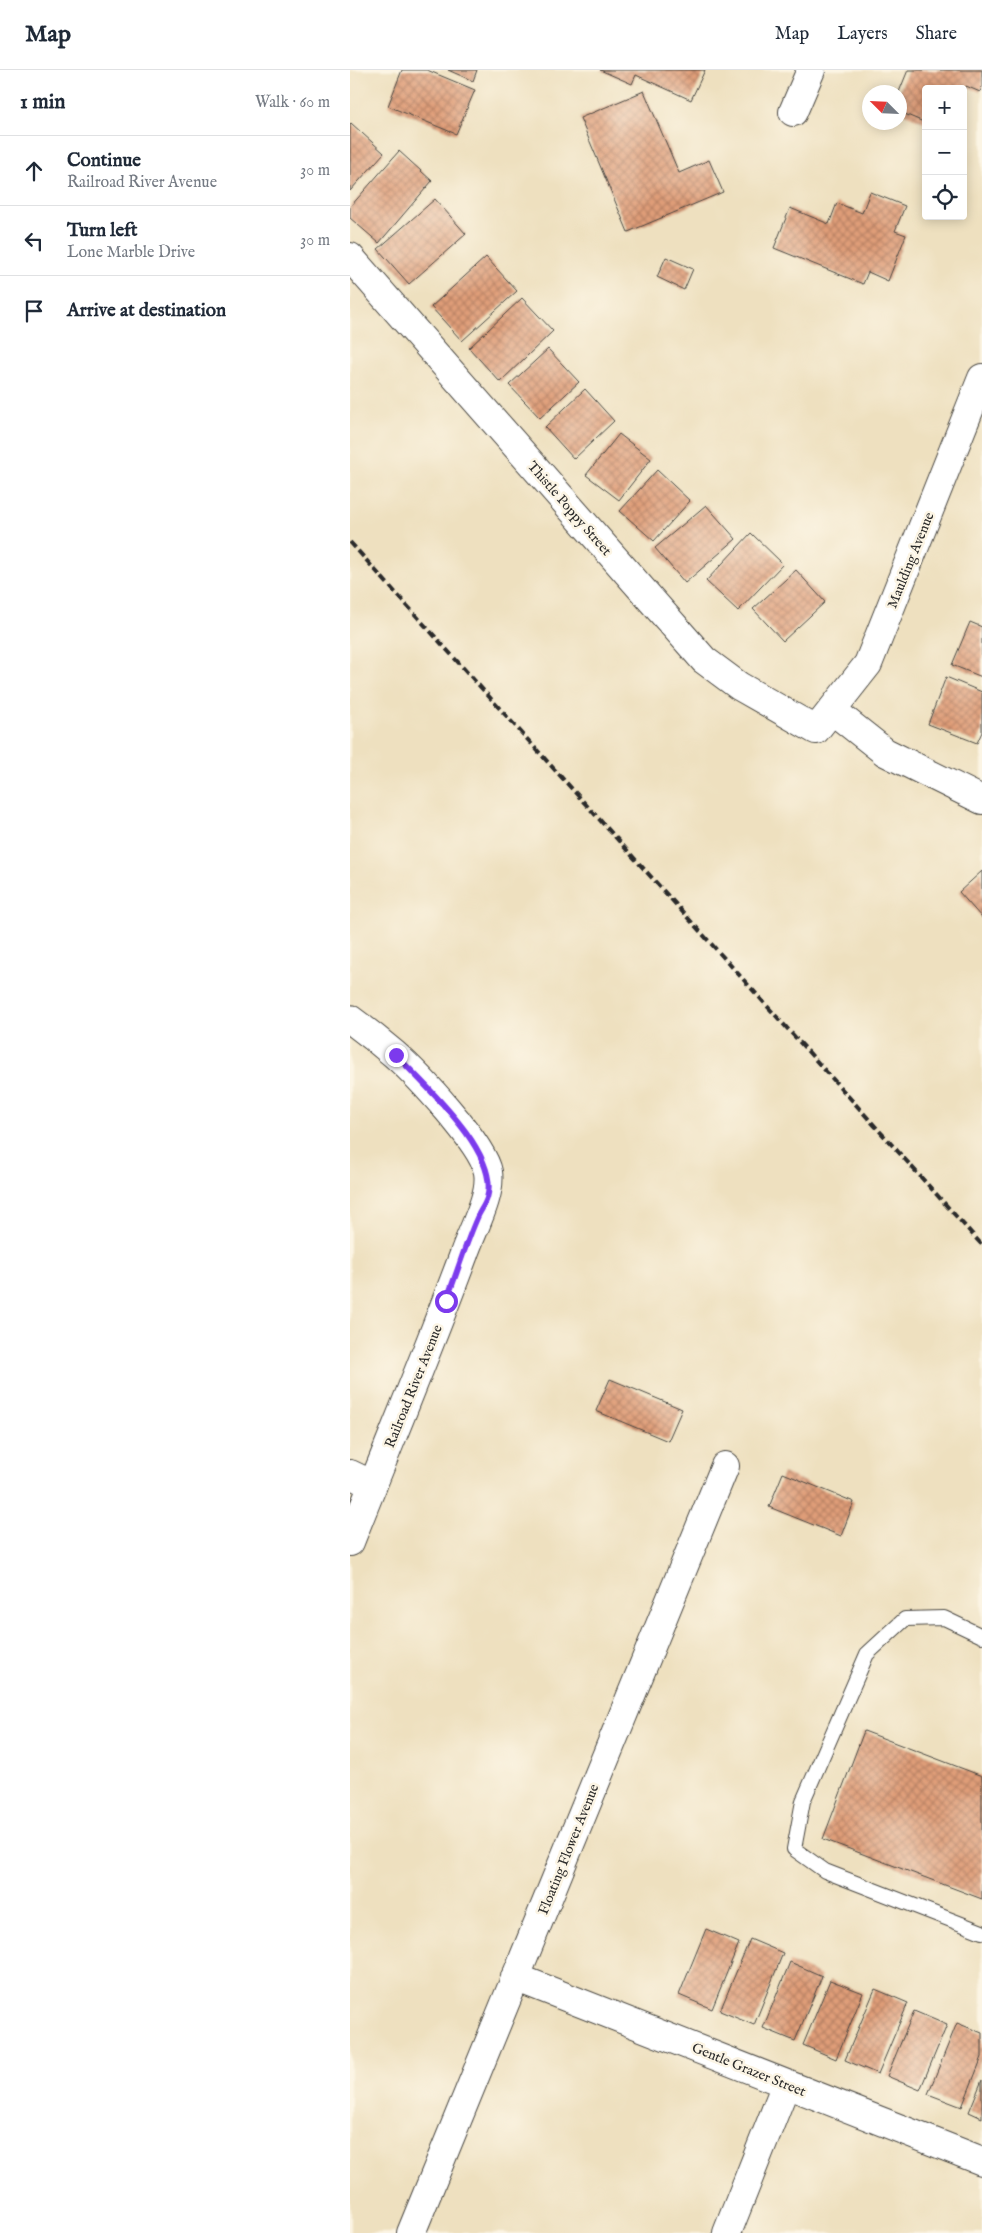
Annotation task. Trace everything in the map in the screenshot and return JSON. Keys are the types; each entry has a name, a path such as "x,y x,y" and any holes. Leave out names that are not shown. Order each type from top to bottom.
{"street":[{"path":"794,112 810,70"},
{"name":"Thistle Poppy Street","path":"350,257 704,660 738,686 824,720 982,800"},
{"name":"Maulding Avenue","path":"824,720 868,664 982,378"},
{"name":"Railroad River Avenue","path":"350,1019 396,1055 460,1124 480,1154 488,1171 488,1197 477,1218 446,1301 361,1480 350,1542"},
{"name":"Floating Flower Avenue","path":"411,2233 725,1466"},
{"name":"Gentle Grazer Street","path":"515,1977 982,2161"},
{"path":"727,2233 786,2084"}],"lane":[{"path":"982,1636 944,1618 905,1620 867,1654 803,1801 794,1849 824,1871 982,1932"}],"building":[{"path":"402,70 427,70 475,90 456,134 388,106"},
{"path":"448,70 477,70 473,81"},
{"path":"600,70 705,70 691,100 636,75 632,84"},
{"path":"908,70 982,70 982,87 980,92 967,85 922,85 922,121 907,115 907,85 902,85"},
{"path":"644,91 679,173 709,160 723,192 628,232 580,118"},
{"path":"350,124 384,153 350,191"},
{"path":"399,151 432,181 379,243 350,218 350,207"},
{"path":"870,192 905,206 895,231 906,235 888,281 868,272 863,284 774,248 790,208 829,224 837,203 862,213"},
{"path":"435,199 466,234 409,284 378,249"},
{"path":"486,257 517,291 462,341 431,307"},
{"path":"666,257 693,269 684,290 657,277"},
{"path":"522,298 553,331 500,382 469,348"},
{"path":"548,349 579,382 540,418 509,385"},
{"path":"585,389 614,421 574,459 545,427"},
{"path":"619,434 651,459 619,500 586,475"},
{"path":"657,470 690,501 654,541 620,511"},
{"path":"706,505 736,539 685,583 655,548"},
{"path":"751,533 783,564 738,611 706,581"},
{"path":"796,570 825,602 783,641 753,609"},
{"path":"970,622 982,627 982,677 952,665"},
{"path":"946,677 982,692 982,732 977,743 928,724"},
{"path":"982,871 982,918 959,892"},
{"path":"610,1379 682,1409 668,1441 596,1411"},
{"path":"783,1473 854,1502 841,1536 769,1507"},
{"path":"864,1731 982,1776 982,1899 823,1839"},
{"path":"706,1929 739,1943 712,2009 679,1995"},
{"path":"750,1939 783,1953 754,2025 720,2011"},
{"path":"790,1962 822,1976 795,2041 763,2028"},
{"path":"830,1980 863,1993 836,2059 803,2045"},
{"path":"875,1989 908,2003 878,2074 845,2060"},
{"path":"914,2011 947,2025 920,2090 887,2076"},
{"path":"957,2023 982,2033 982,2057 962,2107 928,2094"},
{"path":"982,2080 982,2118 969,2112"}],"railway":[{"path":"350,542 982,1245"}],"route":[{"path":"396,1055 460,1124 480,1154 488,1171 488,1197 477,1218 446,1301"}]}
